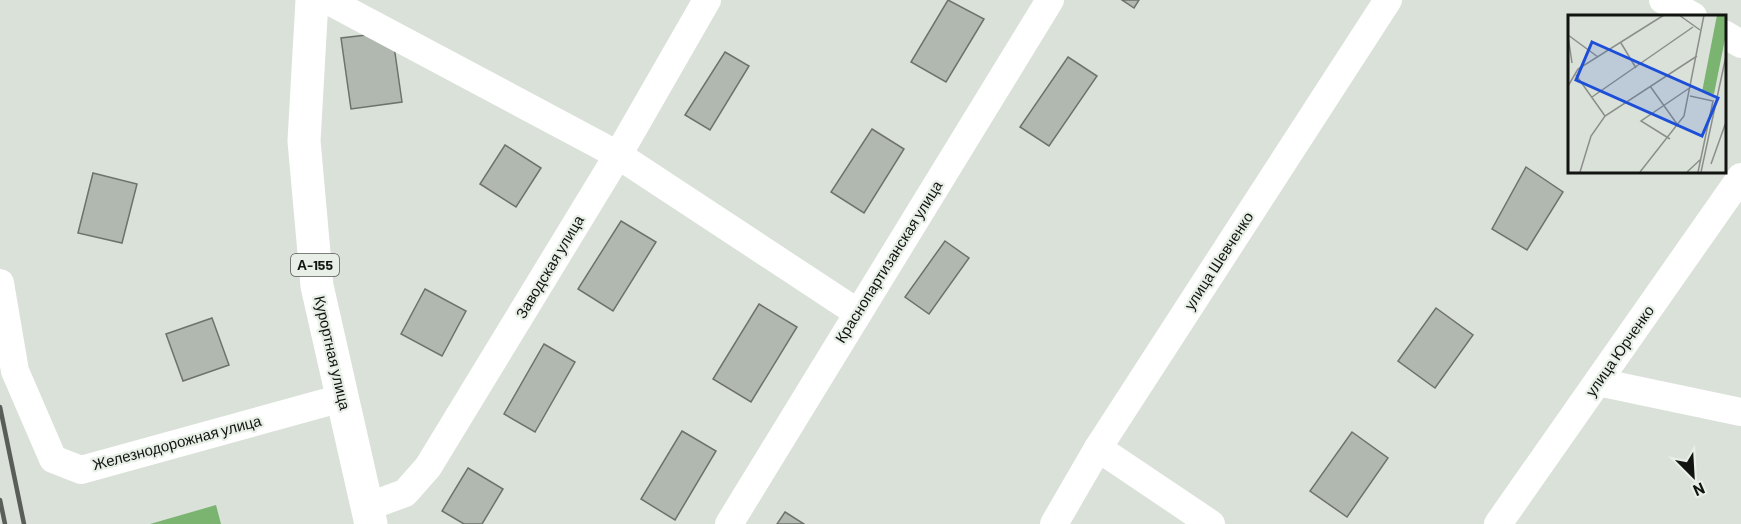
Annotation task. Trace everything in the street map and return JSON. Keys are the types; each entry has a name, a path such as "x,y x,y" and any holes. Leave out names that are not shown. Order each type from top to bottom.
{"main road":[{"name":"Курортная улица","path":"312,0 304,141 317,286 369,515"}],"street":[{"path":"327,0 618,155 858,313"},
{"name":"Заводская улица","path":"369,515 405,493 428,467 618,155 707,0"},
{"name":"Краснопартизанская улица","path":"729,524 1050,0"},
{"name":"улица Шевченко","path":"1054,524 1098,448 1388,0"},
{"path":"1664,0 1691,15"},
{"path":"1726,35 1741,44"},
{"name":"улица Юрченко","path":"1498,524 1741,177"},
{"name":"Железнодорожная улица","path":"0,283 15,371 48,449 53,459 81,470 342,398"},
{"path":"1598,382 1741,412"},
{"path":"1098,448 1210,524"}],"green space":[{"path":"216,505 221,524 150,524"}],"building":[{"path":"948,0 984,19 946,82 911,62"},
{"path":"1122,0 1139,0 1134,8"},
{"path":"392,32 402,102 351,109 341,38"},
{"path":"725,52 749,66 710,130 685,115"},
{"path":"1068,57 1097,76 1049,146 1020,127"},
{"path":"872,129 904,149 864,213 831,192"},
{"path":"505,145 541,168 516,207 480,184"},
{"path":"1526,167 1563,192 1527,250 1492,229"},
{"path":"93,173 137,184 122,243 78,233"},
{"path":"621,221 656,242 613,311 578,289"},
{"path":"945,241 969,258 929,314 905,297"},
{"path":"425,289 466,311 442,356 401,334"},
{"path":"759,304 797,327 751,402 713,379"},
{"path":"1436,308 1473,335 1435,388 1398,361"},
{"path":"212,318 229,365 183,381 166,334"},
{"path":"544,344 575,362 535,432 504,414"},
{"path":"682,431 716,451 675,520 641,499"},
{"path":"1352,432 1388,458 1347,517 1310,491"},
{"path":"468,468 503,489 482,524 464,524 442,511"},
{"path":"785,512 804,524 777,524"}],"railway":[{"path":"0,407 24,524"},
{"path":"0,500 5,524"}]}
